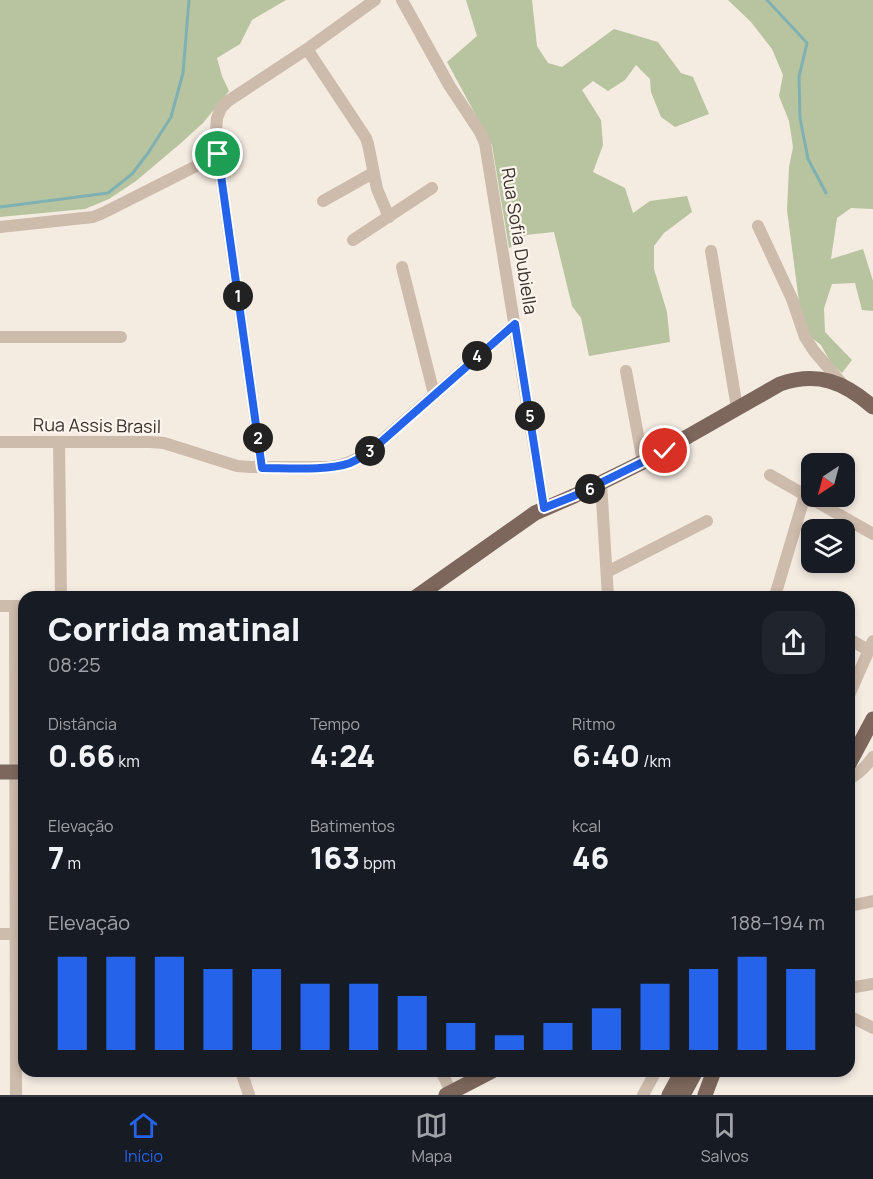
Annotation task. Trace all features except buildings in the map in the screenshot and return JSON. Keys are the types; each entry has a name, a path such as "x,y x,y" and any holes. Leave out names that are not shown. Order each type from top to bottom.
{"main road":[{"path":"424,591 535,513 643,462 770,389 791,380 817,378 831,381 844,386 873,407"},
{"path":"855,753 873,719"},
{"path":"448,1094 481,1077"},
{"path":"669,1095 687,1077"},
{"path":"683,1095 689,1077"},
{"path":"692,1077 703,1095"},
{"path":"703,1095 711,1077"}],"street":[{"path":"262,468 218,154 217,118 221,108 237,94 375,0"},
{"name":"Rua Sofia Dubiella","path":"402,0 449,85 485,143 544,508"},
{"path":"307,48 366,138 377,189 389,217"},
{"path":"0,227 93,217 218,154"},
{"path":"323,201 373,173"},
{"path":"353,240 432,188"},
{"path":"758,226 792,299 805,337 844,386"},
{"path":"711,251 737,408"},
{"path":"402,267 434,394"},
{"name":"Rua Assis Brasil","path":"0,442 164,443 237,465 262,468 330,467 351,463 372,449 515,324"},
{"path":"0,337 121,337"},
{"path":"626,371 643,462"},
{"path":"59,442 61,591"},
{"path":"770,475 801,493"},
{"path":"602,483 608,591"},
{"path":"776,591 801,507"},
{"path":"826,507 873,534"},
{"path":"607,572 707,521"},
{"path":"0,606 18,606"},
{"path":"18,634 13,772 18,888"},
{"path":"855,641 870,646 855,681"},
{"path":"855,776 867,766 873,757"},
{"path":"855,905 873,901"},
{"path":"0,934 18,934"},
{"path":"855,987 873,984"},
{"path":"16,1095 18,1014"},
{"path":"855,1019 873,1028"},
{"path":"243,1077 249,1095"},
{"path":"443,1077 448,1094"},
{"path":"643,1095 653,1077"}],"green space":[{"path":"0,0 286,0 252,20 240,44 217,58 229,91 203,123 136,181 109,199 85,209 0,217"},
{"path":"466,0 532,0 537,46 548,63 562,67 614,29 658,42 681,73 693,77 709,114 675,127 661,117 651,92 650,79 636,65 625,80 608,91 593,81 582,90 601,120 603,145 593,172 625,188 633,213 650,201 687,196 692,212 664,233 654,246 654,269 667,312 670,342 589,356 581,318 572,306 554,232 526,235 509,248 492,145 447,62 477,36"},
{"path":"728,0 873,0 873,209 851,208 837,218 831,259 863,249 873,281 873,311 862,310 855,283 832,284 824,308 825,332 852,360 842,373 831,363 821,345 808,335 801,317 787,210 789,167 793,147 789,121 779,96 783,75 772,49 751,22"}],"waterway":[{"path":"0,207 108,193 132,174 171,117 183,73 189,0"},
{"path":"767,0 807,43 799,77 800,118 808,159 826,193"}],"route":[{"path":"218,154 262,468 330,467 351,463 362,457 515,324 544,508 560,503 665,451"}]}
